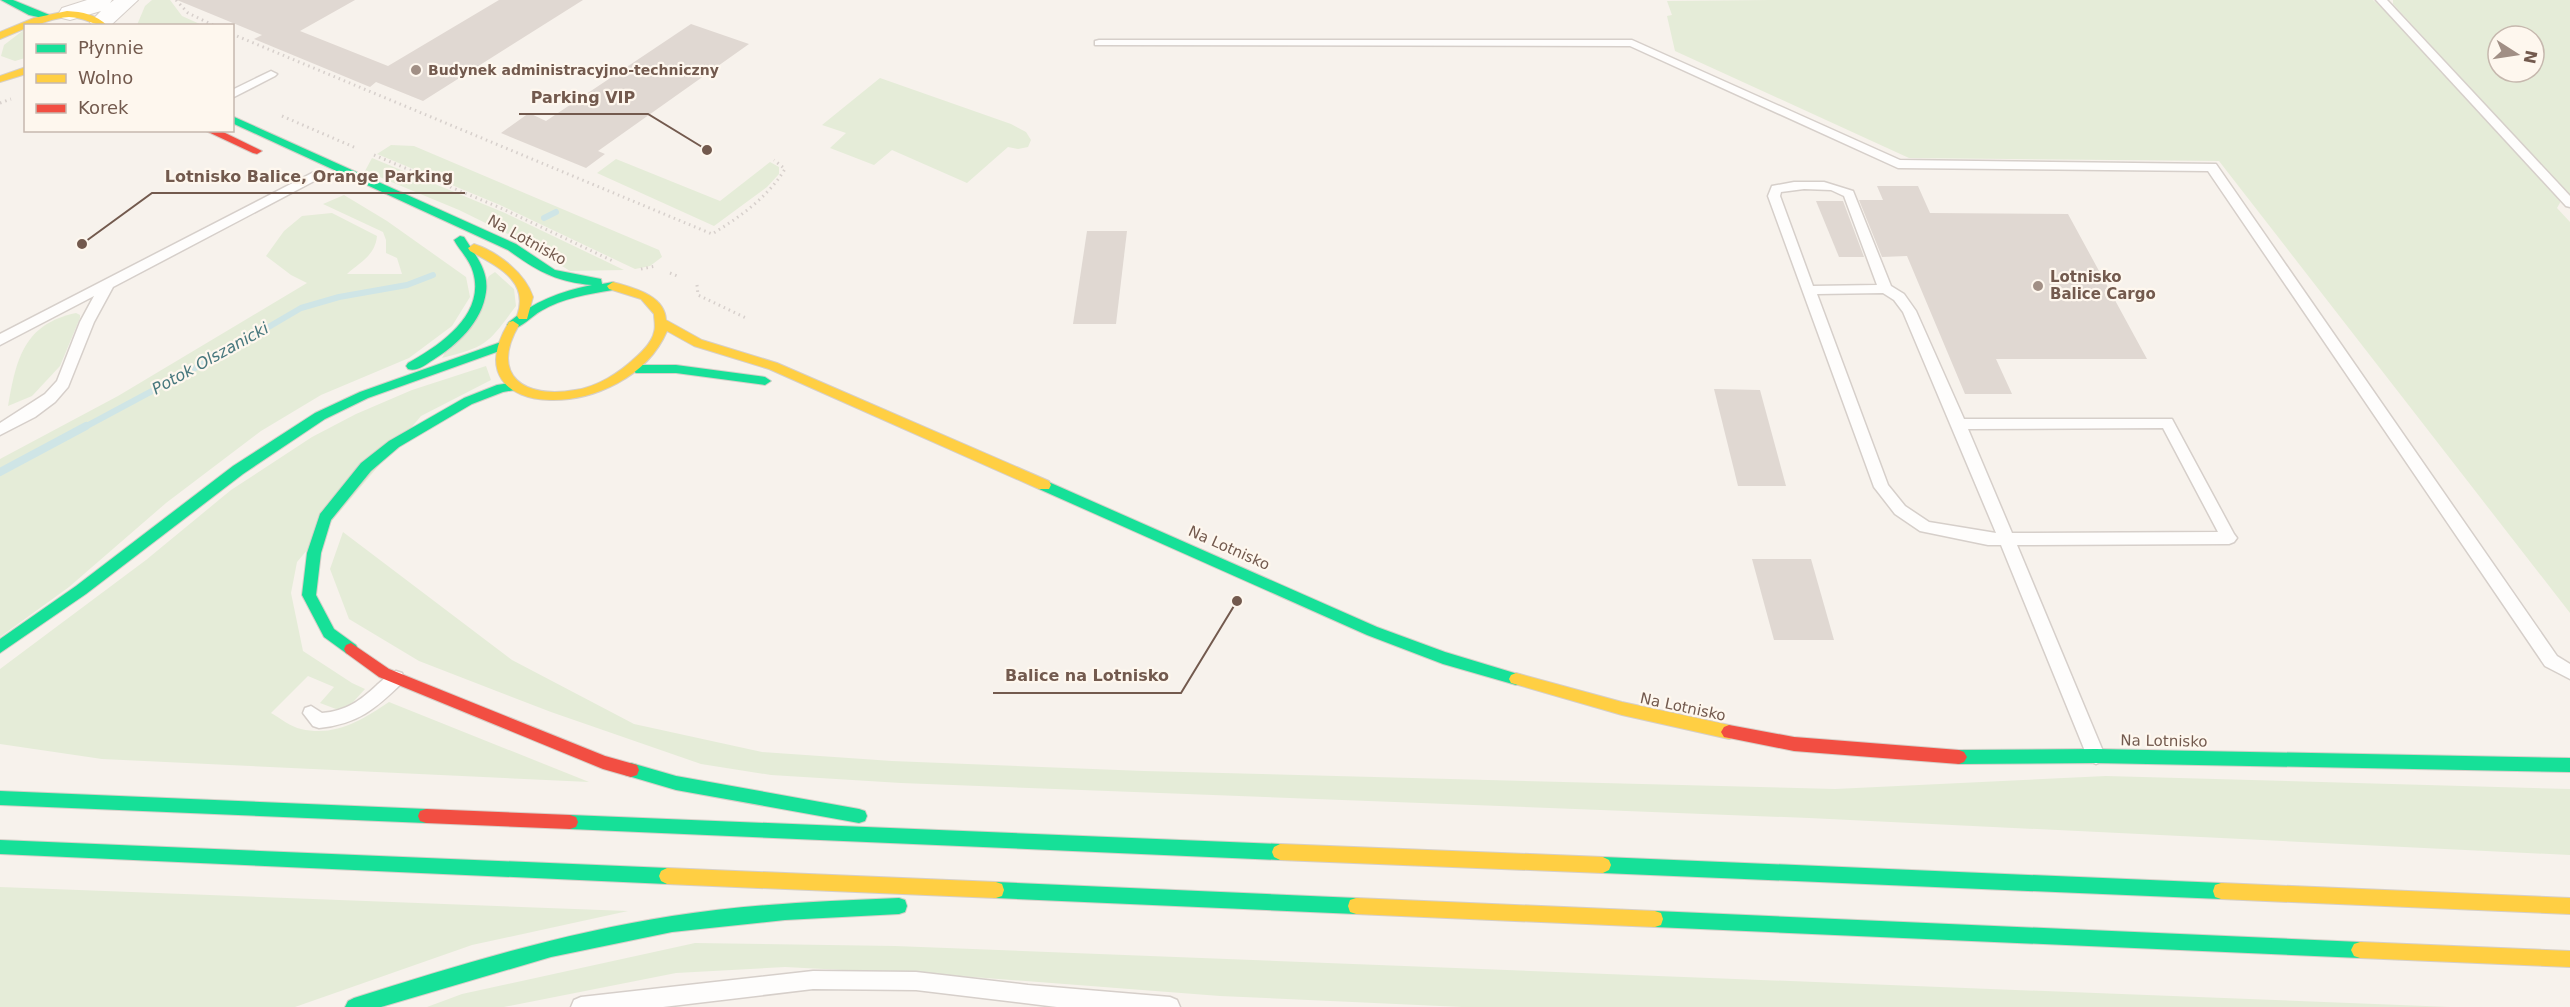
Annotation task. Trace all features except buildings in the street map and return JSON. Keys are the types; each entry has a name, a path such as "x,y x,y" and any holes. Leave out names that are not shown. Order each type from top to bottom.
{"main road":[{"path":"6,0 33,13 48,15"},
{"path":"3,29 48,15 70,13"},
{"path":"0,67 24,69"},
{"path":"0,79 24,70"},
{"name":"Na Lotnisko","path":"234,120 512,247 548,273 565,279 613,286"},
{"path":"213,132 274,159"},
{"path":"294,167 319,178"},
{"path":"0,647 94,581 261,453 334,410 369,385 421,362 440,350 459,333 472,315 479,299 481,285 476,263 455,237 492,258 507,270 524,289 527,302 523,316"},
{"path":"613,286 630,289 650,299 657,306 662,323 656,343 636,369 617,382 580,393 544,395 517,386 504,375 501,366 501,346 506,335 523,316 539,306 578,291 613,286"},
{"name":"Na Lotnisko","path":"662,323 698,343 773,366 1252,576 1372,632 1443,658 1549,691 1666,722 1794,744 1965,757 2096,756 2570,765"},
{"path":"334,410 368,394 471,359 501,346"},
{"name":"Na Lotnisko","path":"636,369 676,369 724,374 850,400"},
{"path":"517,386 501,388 468,401 394,444 366,467 325,518 314,553 309,595 329,633 384,673 603,762 676,783 869,818"},
{"path":"0,798 2570,906"},
{"path":"892,822 1017,841"},
{"path":"0,847 2570,959"},
{"path":"965,903 1105,896"},
{"path":"354,1007 430,981 536,952 649,928 717,917 918,905"}],"street":[{"path":"6,0 15,0"},
{"path":"70,13 93,6 102,16 127,0"}],"lane":[{"path":"2381,0 2570,203"},
{"path":"1099,43 1632,43 1898,164 2212,167 2551,661 2570,672"},
{"path":"234,94 271,74"},
{"path":"0,340 108,283 319,178"},
{"path":"1885,289 1849,194 1840,188 1830,186 1788,186 1776,189 1774,196 1881,487 1900,510 1925,527 1988,539 2229,538 2167,423 1959,424"},
{"path":"0,430 30,413 50,398 63,383 87,322 108,283"},
{"path":"1808,290 1885,289 1899,297 1910,311 2096,756"},
{"path":"311,713 319,720 338,720 358,713 396,678"},
{"path":"581,1007 813,980 916,981 1170,1007"}],"path":[{"path":"176,0 188,13 211,24"},
{"path":"234,35 712,234 726,226 778,182 784,169 774,160"},
{"path":"273,113 356,148"},
{"path":"374,155 503,209 622,265"},
{"path":"633,270 656,266"},
{"path":"670,273 680,277"},
{"path":"697,285 698,296 746,318"}],"green space":[{"path":"152,0 170,0 182,16 200,24 137,24 145,6"},
{"path":"2373,0 2387,12 2561,201 2557,208 2570,222 2570,613 2219,161 1909,158 1675,51 1667,16 1672,15 1667,1"},
{"path":"2393,0 2570,0 2570,196 2393,4"},
{"path":"24,30 24,58 15,61 1,56 4,45"},
{"path":"880,78 1011,124 1026,132 1031,140 1028,147 1018,149 1008,147 967,183 892,150 874,165 830,148 846,133 822,125"},
{"path":"391,145 414,146 659,250 662,257 650,266 635,269 500,205 377,154"},
{"path":"372,158 505,213 624,270 570,271 522,241 459,210 365,171"},
{"path":"616,159 720,201 770,162 779,167 779,174 767,187 714,226 597,173"},
{"path":"344,195 387,221 466,277 470,297 452,326 409,358 321,395 261,431 166,503 69,587 0,637 0,459 118,396 307,283 291,275 266,256 284,231 302,216 332,213 377,236 370,254 347,274 402,274 397,258 386,253 386,240 383,232 323,204"},
{"path":"495,272 514,289 516,306 500,328 479,346 442,358 489,276"},
{"path":"76,313 80,315 80,318 60,366 32,396 8,406 19,359 34,335 58,318"},
{"path":"486,366 491,380 421,416 297,562 291,593 303,651 365,689 344,712 320,703 334,687 308,676 271,713 297,728 326,731 359,721 389,702 589,782 102,759 0,744 0,669 146,560 231,490 312,437 356,414 412,390"},
{"path":"343,532 512,660 634,724 762,752 892,761 1144,771 1835,789 2106,776 2570,789 2570,855 1809,818 901,783 771,775 701,764 551,712 419,661 349,619 330,569"},
{"path":"0,887 628,911 472,945 295,1007 0,1007"},
{"path":"695,943 895,946 2451,1007 1462,1007 1220,996 959,976 785,967 676,973 504,1007 427,1007 462,994"}],"waterway":[{"name":"Potok Olszanicki","path":"544,218 556,212"},
{"name":"Potok Olszanicki","path":"83,428 236,346 301,308 339,297 407,285 433,275"},
{"name":"Potok Olszanicki","path":"0,472 86,426"}],"traffic: fast":[{"path":"6,0 32,13 47,16"},
{"path":"234,120 512,247 551,273 597,282"},
{"path":"412,366 450,342 461,331 477,306 480,291 479,271 460,240"},
{"path":"513,325 547,303 586,291 613,286"},
{"path":"0,647 81,590 238,470 320,416 364,395 501,346"},
{"path":"636,369 676,369 765,381"},
{"path":"351,649 329,633 309,595 314,553 325,518 366,467 394,444 468,401 501,388 517,386"},
{"path":"1044,485 1372,631 1443,658 1516,679"},
{"path":"1959,757 2096,756 2570,765"},
{"path":"631,770 676,783 859,816"},
{"path":"0,798 426,816"},
{"path":"570,822 1280,852"},
{"path":"0,847 667,876"},
{"path":"1603,865 2221,891"},
{"path":"996,890 1356,906"},
{"path":"354,1007 511,959 631,931 757,914 899,906"},
{"path":"1655,919 2360,950"}],"traffic: slow":[{"path":"27,24 67,14 93,18 100,24"},
{"path":"0,36 24,25"},
{"path":"0,79 24,71"},
{"path":"474,248 498,262 520,281 527,297 523,316"},
{"path":"513,325 503,345 501,360 504,374 517,386 531,393 546,396 575,395 604,386 630,371 650,352 661,332 660,313 645,297 613,286"},
{"path":"662,323 698,343 773,366 1044,485"},
{"path":"1516,679 1622,708 1729,732"},
{"path":"1280,852 1603,865"},
{"path":"667,876 996,890"},
{"path":"2221,891 2570,906"},
{"path":"1356,906 1655,919"},
{"path":"2360,950 2570,959"}],"traffic: jam":[{"path":"214,132 257,151"},
{"path":"351,649 384,673 603,762 631,770"},
{"path":"1729,732 1794,744 1959,757"},
{"path":"426,816 570,822"}],"place":[{"name":"Budynek administracyjno-techniczny","path":"416,70"},
{"name":"Parking VIP","path":"707,150"},
{"name":"Lotnisko Balice, Orange Parking","path":"82,244"},
{"name":"Lotnisko Balice Cargo","path":"2038,286"},
{"name":"Balice na Lotnisko","path":"1237,601"}]}
